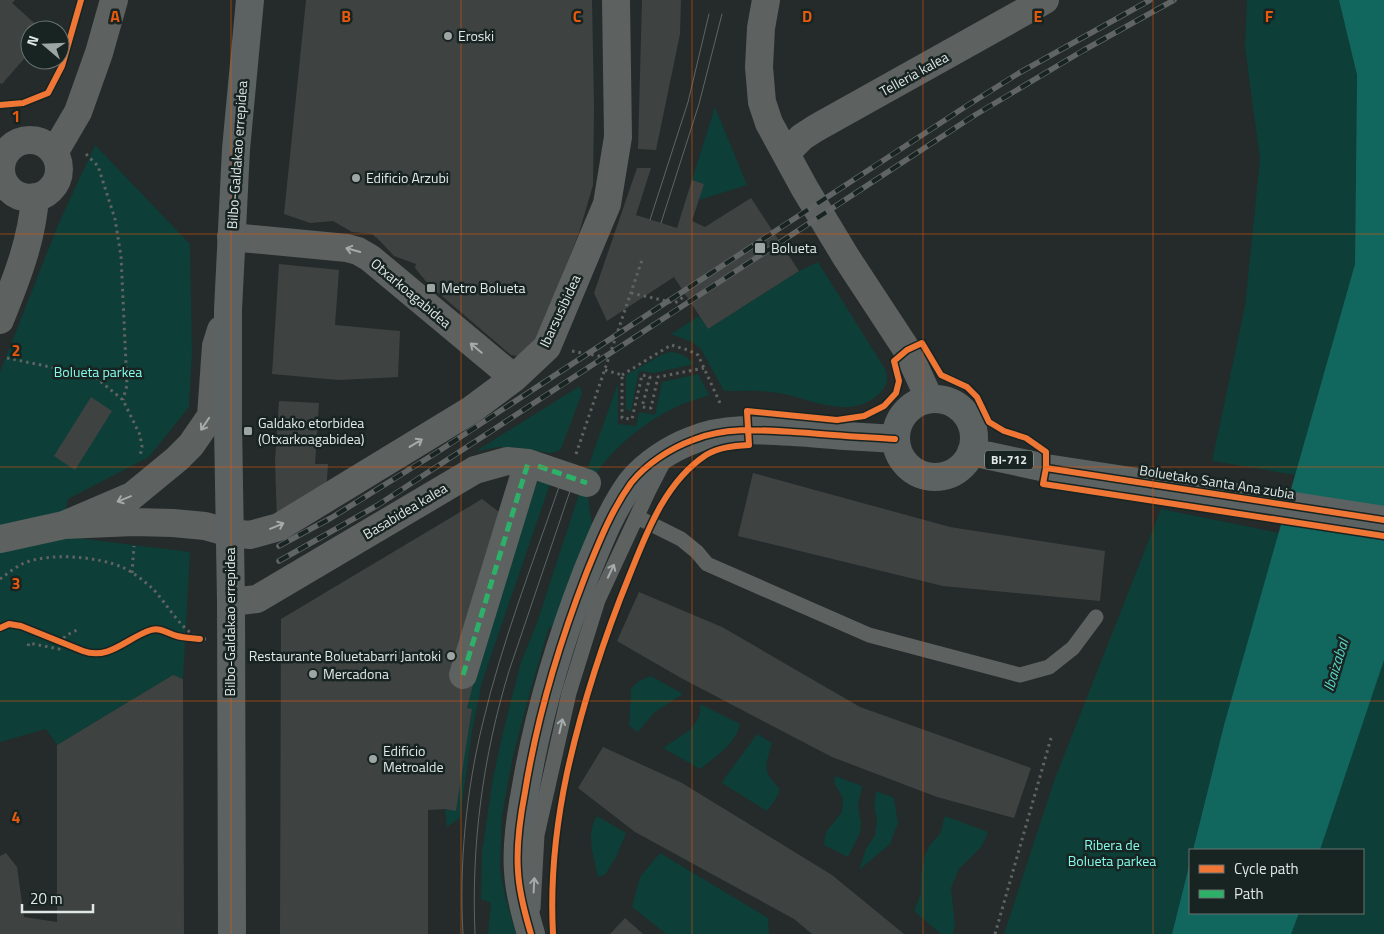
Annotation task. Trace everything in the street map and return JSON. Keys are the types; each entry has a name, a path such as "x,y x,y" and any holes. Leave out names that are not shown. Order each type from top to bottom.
{"main road":[{"name":"Bilbo-Galdakao errepidea","path":"232,934 230,568 217,529 229,484 228,310 231,237 236,149 250,0"},
{"path":"929,398 943,399 955,404 966,413 972,425 974,438 971,452 966,462 946,476 922,475 912,470 903,462 895,440 896,428 905,412 918,402 929,398"},
{"path":"531,934 522,902 518,872 518,830 532,747 553,670 572,611 610,517 632,481 651,464 670,451 693,440 718,432 749,429 895,440"},
{"name":"Boluetako Santa Ana zubia","path":"971,452 1046,468 1384,520"}],"street":[{"path":"54,153 78,112 99,52 114,0"},
{"name":"Ibarsusibidea","path":"64,524 173,523 250,535 278,527 471,410 514,378 547,347 607,204 618,137 616,0"},
{"path":"766,0 761,28 759,67 762,102 769,124 846,257 907,350 929,398"},
{"name":"Telleria kalea","path":"786,153 802,137 816,128 1045,0"},
{"path":"32,140 48,146 54,153 59,168 58,176 49,190 43,195 35,198 23,197 12,192 4,184 1,166 4,147 32,140"},
{"path":"0,320 27,246 35,198"},
{"name":"Otxarkoagabidea","path":"231,237 347,248 358,252 370,258 514,378"},
{"name":"Bilbo-Galdakao errepidea","path":"0,539 64,524 132,496 191,445 211,416 216,346 228,310"},
{"path":"173,523 162,508 159,488 161,480 176,459"},
{"name":"Basabidea kalea","path":"231,602 257,599 475,470 507,461 533,464 578,479"},
{"path":"463,675 533,464"}],"lane":[{"path":"531,934 537,835 569,693 598,600 649,490 670,451"},
{"path":"637,517 681,538 707,564 869,635 1020,675 1049,667 1073,648 1096,618"}],"path":[{"path":"86,154 98,166 119,237 127,385 123,400"},
{"path":"578,479 605,370 642,260"},
{"path":"631,293 675,303 686,295"},
{"path":"605,370 622,375 671,345 698,355 720,403"},
{"path":"547,347 609,358"},
{"path":"7,358 94,376 123,400 140,435 142,447 139,463"},
{"path":"622,375 622,418 632,419 642,375 650,376 642,407 651,408 658,378 704,368"},
{"path":"132,573 134,543"},
{"path":"0,579 23,564 51,557 83,558 123,568 152,588 183,625 200,639"},
{"path":"28,646 29,643 59,649 65,636 77,630"},
{"path":"183,637 200,639"},
{"path":"54,640 68,646"},
{"path":"995,934 1051,738"}],"green space":[{"path":"1247,0 1339,0 1357,75 1355,264 1295,475 1212,461 1245,306 1260,159 1245,48"},
{"path":"715,107 747,185 699,200 704,184 692,180"},
{"name":"Bolueta parkea","path":"95,145 190,244 192,352 189,407 149,457 68,499 61,536 190,552 183,679 173,675 57,745 46,729 0,742 0,372 58,225"},
{"path":"818,262 885,369 887,382 884,388 868,402 855,406 841,407 771,392 724,391 701,349 692,342 671,334 699,316 708,329 799,271"},
{"path":"670,352 684,355 694,364 654,373 639,371 631,411 626,410 626,375 661,355"},
{"path":"698,374 709,395 680,405 654,419 622,444 596,474 587,470 618,383 618,424 636,426 639,412 655,415 662,382"},
{"path":"580,386 582,393 561,449 550,453 500,447 476,451"},
{"path":"539,480 550,484 482,682 472,732 460,818 447,827 445,809 456,810 472,710 467,708 479,655 535,487"},
{"path":"579,494 588,497 592,525 553,628 549,627 513,756 502,815 500,868 505,896 516,934 488,934 491,903 481,899 482,852 493,778 521,662 537,623"},
{"name":"Ribera de Bolueta parkea","path":"1161,509 1279,533 1224,725 1193,849 1189,849 1189,866 1172,934 1004,934 1054,781"},
{"path":"1384,657 1384,934 1288,934 1295,914 1364,914 1364,849 1317,849"},
{"path":"651,676 683,694 655,712 638,732 629,726 631,689 639,681"},
{"path":"700,704 740,724 730,744 700,769 663,748 690,730 700,716"},
{"path":"757,734 772,743 766,767 769,776 779,788 779,794 767,811 722,783"},
{"path":"835,776 862,786 858,806 861,823 860,833 848,857 824,845 826,832 842,812 843,798 834,783"},
{"path":"876,791 894,798 898,823 890,844 859,870 866,849 875,835 877,821 874,806"},
{"path":"597,816 626,833 616,857 605,875 598,877 591,838 593,823"},
{"path":"945,816 988,832 982,846 959,869 951,888 955,925 953,934 941,934 914,911 921,893 924,857 930,845 940,834"},
{"path":"660,853 768,918 769,934 666,934 632,907 640,877"}],"water":[{"name":"Ibaizabal","path":"1339,0 1384,0 1384,660 1320,849 1193,849 1224,725 1355,264 1357,75"},
{"path":"1189,866 1189,914 1299,914 1291,934 1172,934"}],"building":[{"path":"0,0 15,0 12,3 31,20 20,20 20,63 2,84 0,83"},
{"path":"306,0 592,0 593,185 579,233 532,351 522,357 511,355 429,285 415,268 416,264 394,256 372,234 352,232 333,221 310,223 284,214"},
{"path":"642,0 681,0 680,34 656,150 638,149"},
{"path":"637,168 651,168 636,215 677,228 692,180 704,184 692,221 705,227 751,198 799,271 708,329 674,277 607,321 594,293"},
{"path":"279,264 339,270 335,325 400,331 398,377 339,380 272,374"},
{"path":"91,397 112,411 75,470 54,456"},
{"path":"279,401 319,403 315,464 328,464 326,493 277,521 275,461"},
{"path":"753,473 950,527 1105,551 1100,601 943,586 738,536"},
{"name":"Edificio Metroalde","path":"482,499 503,515 453,683 473,685 467,708 472,709 456,811 445,809 428,810 428,934 280,934 281,619"},
{"path":"639,592 722,627 860,707 1031,768 1014,818 937,797 832,757 681,678 617,641"},
{"path":"173,675 183,679 184,934 0,934 0,856 6,853 17,867 24,917 57,922 57,745"},
{"path":"603,747 682,783 832,875 904,934 812,934 794,919 635,832 578,788"},
{"path":"625,918 643,934 610,934"}],"tram line":[{"path":"650,220 688,102 709,14"},
{"path":"661,223 699,104 722,14"},
{"path":"463,934 463,854 468,801 477,748 508,633 559,487"},
{"path":"475,934 474,901 477,834 492,735 509,671 570,491"}],"railway":[{"path":"279,546 331,518 439,451 1019,73 1150,0"},
{"path":"279,561 378,505 975,115 1084,50 1174,0"}],"marked path":[{"path":"463,675 528,463"},
{"path":"538,466 587,483"}],"cycle path":[{"path":"0,105 23,103 48,93 62,66 81,0"},
{"path":"553,934 553,873 563,793 594,672 620,598 643,541 668,493 679,479 692,466 711,452 732,446 749,445 747,411 837,420 864,416 884,406 896,393 899,381 894,361 907,350 922,343 941,375 967,387 977,397 989,422 1004,431 1026,438 1046,452 1043,484 1384,536"},
{"path":"531,934 520,887 518,851 519,831 530,764 542,709 558,654 586,574 611,516 631,483 651,463 676,447 707,435 721,432 765,430 895,439"},
{"path":"1046,468 1384,520"},
{"path":"0,628 9,624 21,626 92,653 110,651 143,633 155,629 180,637 200,639"}],"place":[{"name":"Eroski","path":"448,36"},
{"name":"Edificio Arzubi","path":"356,178"},
{"name":"Bolueta","path":"760,248"},
{"name":"Metro Bolueta","path":"431,288"},
{"name":"Galdako etorbidea (Otxarkoagabidea)","path":"248,431"},
{"name":"Restaurante Boluetabarri Jantoki","path":"451,656"},
{"name":"Mercadona","path":"313,674"},
{"name":"Edificio Metroalde","path":"373,759"}]}
